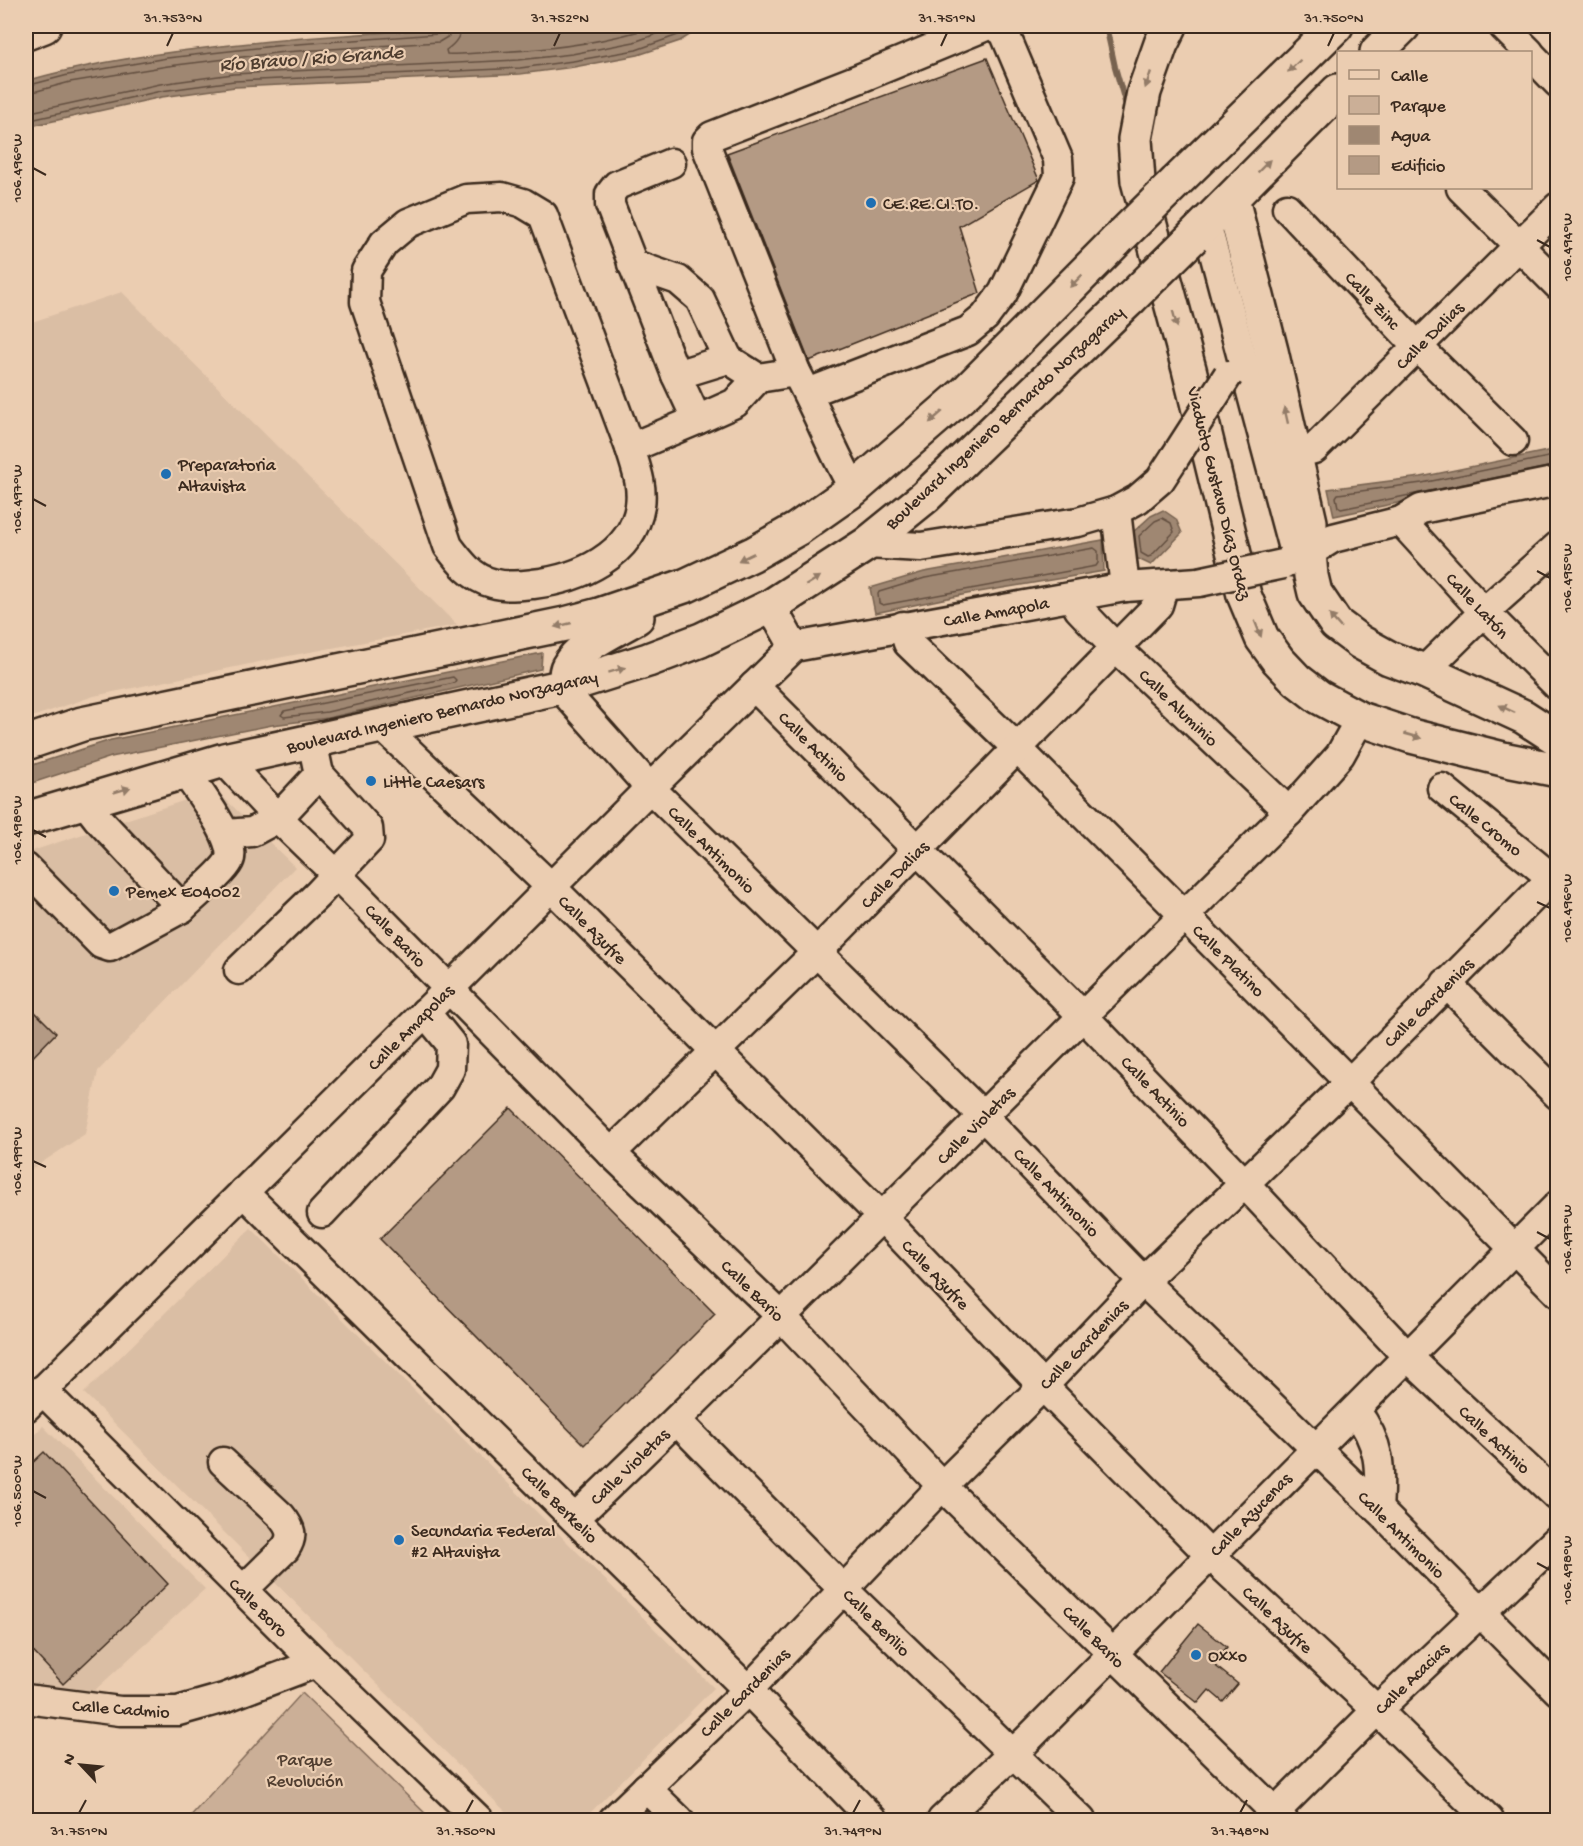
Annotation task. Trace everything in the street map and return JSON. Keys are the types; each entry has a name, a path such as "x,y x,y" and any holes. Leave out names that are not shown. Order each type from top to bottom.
{"main road":[{"path":"26,33 44,26"},
{"name":"Viaducto Gustavo Díaz Ordaz","path":"1170,26 1144,92 1135,139 1138,181 1189,369 1244,595 1262,638 1297,680 1319,697 1360,719 1411,736 1557,770"},
{"path":"26,743 82,724 565,624 687,585 753,554 797,529 854,489 966,392 1117,240 1336,26"},
{"path":"1378,51 1403,26"},
{"name":"Boulevard Ingeniero Bernardo Norzagaray","path":"26,819 184,770 224,760 566,686 648,660 701,640 771,606 867,544 925,497 1232,199 1337,92"},
{"path":"1232,199 1247,362 1295,454 1310,522 1296,559 1311,576 1315,593 1336,624 1360,642 1389,658 1424,671 1524,717 1557,739"},
{"path":"566,686 567,668 578,653 642,614 656,596"}],"street":[{"path":"854,489 842,470 802,382 707,148 708,141 712,136 986,26"},
{"path":"632,264 678,280 700,299 728,359 758,378 802,382 968,331 985,317 1003,293 1059,177 1058,159 1004,32 994,26"},
{"path":"1503,26 1528,51"},
{"path":"1532,55 1557,83"},
{"path":"671,163 617,185 610,194 610,205 676,375 697,420"},
{"path":"1462,189 1520,245 1557,285"},
{"path":"502,197 523,203 543,215 630,448 641,485 640,508 630,533 608,557 587,570 550,582 513,586 491,583 463,567 448,546 365,302 366,271 384,243 408,223 466,199 502,197"},
{"name":"Calle Dalias","path":"1295,454 1314,449 1557,207"},
{"name":"Calle Zinc","path":"1287,208 1418,347 1513,441"},
{"path":"1200,230 1247,362 1296,559"},
{"path":"676,375 728,359"},
{"path":"867,544 921,547 1078,522 1117,521 1160,480 1174,457 1247,362"},
{"path":"630,448 735,403 758,378"},
{"name":"Calle Amapola","path":"794,647 903,626 1073,598 1124,577 1164,585 1199,582 1296,559 1333,538 1401,521 1421,509 1554,485"},
{"path":"1117,521 1124,577"},
{"name":"Calle Latón","path":"1401,521 1484,612 1557,686"},
{"path":"1424,671 1484,612 1557,546"},
{"name":"Calle Dalias","path":"611,1153 1018,749 1158,605 1164,585"},
{"name":"Calle Aluminio","path":"1073,598 1078,609 1116,648 1289,813"},
{"path":"771,606 794,647"},
{"name":"Calle Platino","path":"903,626 908,643 1184,915 1557,1293"},
{"name":"Calle Amapolas","path":"34,1399 794,647"},
{"name":"Calle Antimonio","path":"566,686 569,697 650,788 983,1116 1143,1281 1378,1509 1557,1691"},
{"name":"Calle Actinio","path":"754,686 1083,1016 1407,1356 1557,1497"},
{"name":"Calle Violetas","path":"575,1518 677,1421 1289,813 1340,755 1360,719"},
{"name":"Calle Azufre","path":"383,727 551,887 881,1216 1043,1386 1210,1555 1377,1710 1489,1821"},
{"path":"239,970 337,875 369,840 368,828 320,774 312,741"},
{"name":"Calle Bario","path":"224,760 278,818 611,1153 782,1317 942,1486 1275,1818"},
{"path":"26,868 100,944 110,947 182,908 228,863 231,850 226,834 184,770"},
{"path":"226,834 252,832 278,818 320,774"},
{"name":"Calle Cromo","path":"1442,788 1556,878"},
{"path":"84,801 98,819 182,908"},
{"name":"Calle Gardenias","path":"613,1821 748,1689 942,1486 1043,1386 1143,1281 1350,1082 1446,984 1556,878"},
{"path":"1446,984 1557,1095"},
{"path":"322,1213 440,1087 450,1069 451,1044 425,1012"},
{"name":"Calle Berkelio","path":"243,1192 748,1689 873,1821"},
{"name":"Calle Azucenas","path":"942,1821 1112,1654 1557,1205"},
{"name":"Calle Boro","path":"34,1399 243,1590 480,1821"},
{"path":"1355,1410 1368,1426 1376,1445 1380,1487 1378,1509"},
{"name":"Calle Berilio","path":"677,1421 844,1590 1081,1821"},
{"path":"223,1462 281,1516 289,1525 291,1533 290,1542 285,1549 243,1590"},
{"name":"Calle Acacias","path":"1275,1818 1377,1710 1557,1539"},
{"name":"Calle Cadmio","path":"26,1699 120,1711 178,1711 224,1698 316,1663"},
{"path":"646,1788 679,1821"}],"shaded area":[{"name":"Preparatoria Altavista","path":"122,292 457,625 283,657 94,696 26,719 26,324"},
{"path":"216,790 295,867 98,1071 85,1134 26,1173 26,853"},
{"name":"Secundaria Federal #2 Altavista","path":"251,1228 714,1688 583,1820 514,1820 84,1393"},
{"path":"43,1426 205,1589 83,1701 26,1693 26,1443"}],"green space":[{"name":"Parque Revolución","path":"302,1693 432,1820 187,1820"}],"water":[{"name":"Río Bravo / Rio Grande","path":"483,26 704,26 680,41 638,55 574,67 520,74 235,87 162,97 26,127 26,81 92,65 240,44"},
{"path":"1557,449 1557,470 1334,516 1328,489 1421,477"},
{"path":"1163,510 1176,519 1182,533 1151,565 1136,558 1132,533 1151,516"},
{"path":"1103,540 1104,571 967,594 875,613 870,588 924,572"},
{"path":"542,653 541,669 328,718 272,725 111,757 26,785 26,767 111,740"}],"building":[{"name":"CE.RE.CI.TO.","path":"987,58 1039,180 959,226 980,293 809,361 727,153"},
{"path":"26,1003 56,1033 26,1064"},
{"path":"511,1108 715,1314 584,1445 380,1239"},
{"path":"44,1452 168,1584 63,1684 26,1644 26,1469"},
{"name":"Oxxo","path":"1198,1624 1227,1647 1213,1664 1238,1684 1223,1702 1209,1690 1198,1703 1159,1672"}],"waterway":[{"path":"1106,26 1127,109"}],"place":[{"name":"CE.RE.CI.TO.","path":"871,203"},
{"name":"Preparatoria Altavista","path":"166,474"},
{"name":"Little Caesars","path":"371,781"},
{"name":"Pemex E04002","path":"114,891"},
{"name":"Secundaria Federal #2 Altavista","path":"399,1540"},
{"name":"Oxxo","path":"1196,1655"}]}
